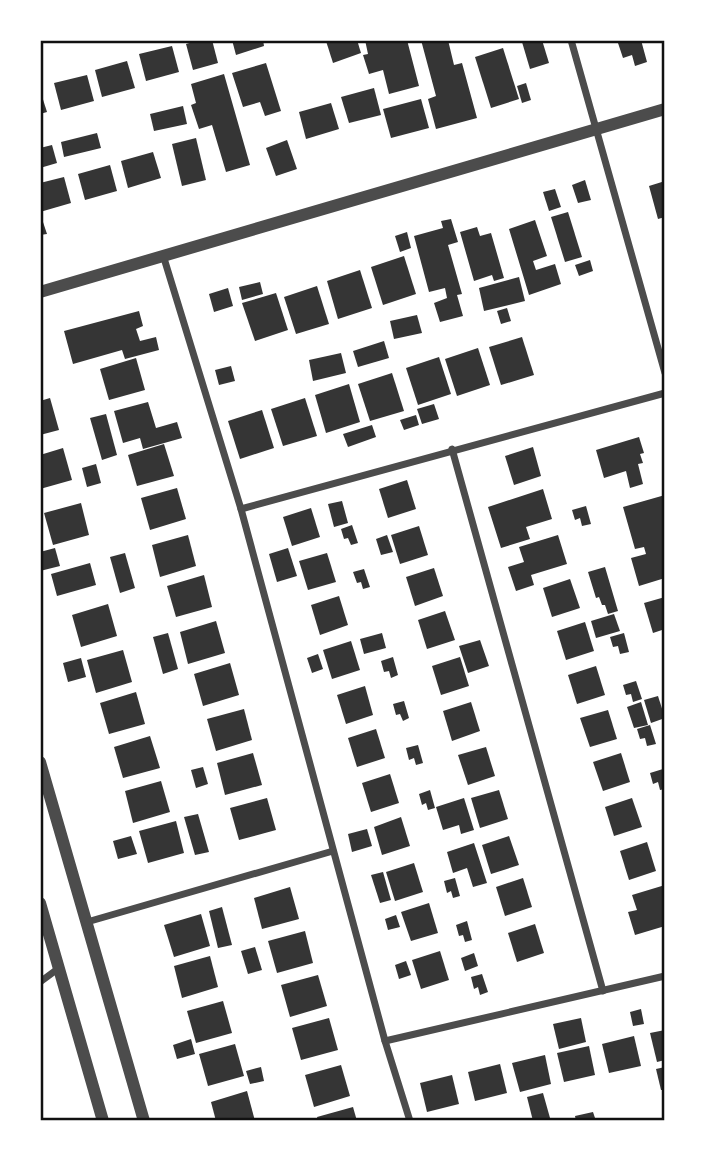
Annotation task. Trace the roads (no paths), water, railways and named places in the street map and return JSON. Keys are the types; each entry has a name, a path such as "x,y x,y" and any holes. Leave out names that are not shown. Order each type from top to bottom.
{"street":[{"path":"571,40 665,373"},
{"path":"40,292 665,109"},
{"path":"163,255 241,509 385,1041 410,1121"},
{"path":"241,509 452,449 665,393"},
{"path":"452,449 603,991"},
{"path":"40,762 144,1121"},
{"path":"87,922 333,851"},
{"path":"40,903 103,1121"},
{"path":"40,982 59,968"},
{"path":"385,1041 665,976"}]}
